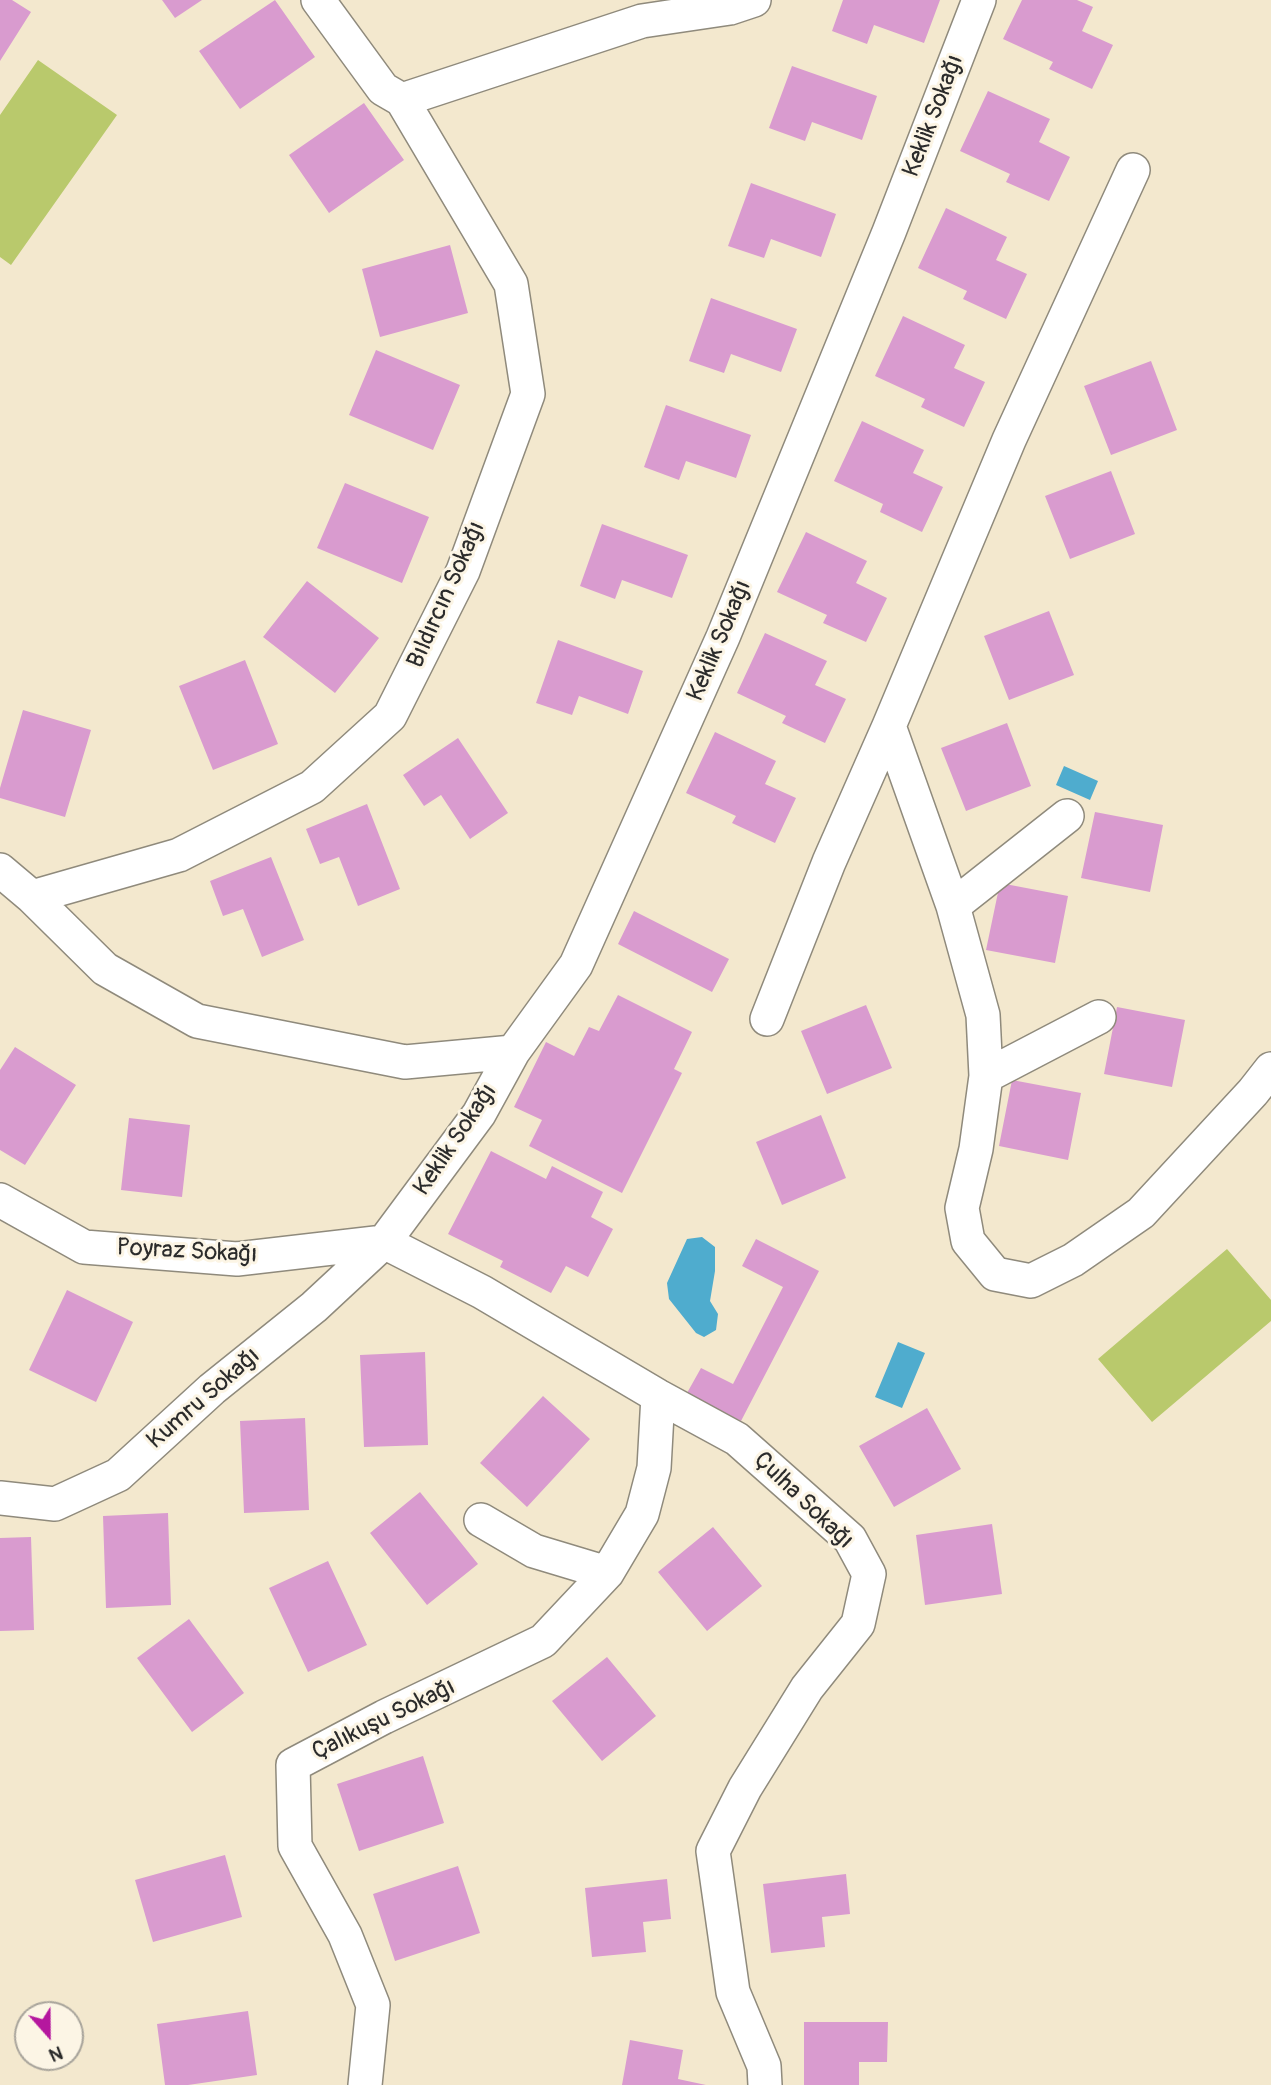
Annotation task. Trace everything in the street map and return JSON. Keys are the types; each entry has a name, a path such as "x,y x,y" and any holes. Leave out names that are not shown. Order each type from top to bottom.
{"street":[{"path":"318,0 383,89 402,100 642,21 730,8 754,0"},
{"name":"Keklik Sokağı","path":"384,1242 479,1114 513,1052 576,965 723,637 889,232 979,0"},
{"name":"Bıldırcın Sokağı","path":"32,897 179,855 312,787 390,716 463,571 528,394 511,284 402,100"},
{"path":"767,1019 829,862 1009,440 1133,170"},
{"path":"889,726 953,906 983,1015 986,1076 976,1149 962,1208 968,1241 995,1274 1031,1281 1073,1260 1141,1213 1271,1069"},
{"path":"953,906 1067,816"},
{"path":"0,870 32,897 105,969 197,1021 405,1062 513,1052"},
{"path":"986,1076 1099,1017"},
{"name":"Poyraz Sokağı","path":"0,1200 84,1247 237,1259 384,1242"},
{"name":"Çulha Sokağı","path":"384,1242 482,1292 658,1396 737,1439 850,1539 869,1574 858,1625 807,1688 746,1788 713,1851 733,1992 764,2066 765,2085"},
{"name":"Kumru Sokağı","path":"0,1498 55,1504 118,1475 212,1389 314,1307 384,1242"},
{"name":"Çalıkuşu Sokağı","path":"365,2085 373,2005 345,1936 295,1846 293,1765 384,1717 543,1641 607,1573 642,1514 654,1468 658,1396"},
{"path":"481,1520 534,1551 607,1573"}],"green space":[{"path":"38,60 117,115 11,265 0,257 0,115"},
{"path":"1227,1249 1271,1300 1271,1321 1152,1422 1098,1359"}],"water":[{"path":"1064,766 1098,781 1090,800 1056,785"},
{"path":"702,1237 715,1247 715,1271 710,1301 718,1314 716,1330 704,1337 696,1333 669,1299 667,1283 687,1239"},
{"path":"898,1342 925,1353 902,1408 875,1397"}],"building":[{"path":"0,0 12,0 31,12 0,61"},
{"path":"162,0 202,0 175,18"},
{"path":"275,0 315,57 240,109 199,51"},
{"path":"843,0 940,0 924,43 874,25 867,44 832,31"},
{"path":"1022,0 1077,0 1093,7 1082,31 1113,45 1092,89 1049,69 1053,62 1003,39"},
{"path":"792,66 877,96 862,140 812,122 805,141 769,128"},
{"path":"988,91 1050,119 1039,142 1070,157 1049,201 1006,182 1010,174 960,151"},
{"path":"364,103 404,160 329,213 289,155"},
{"path":"751,183 836,214 821,257 771,239 764,258 728,246"},
{"path":"946,208 1007,237 996,260 1027,274 1006,319 963,299 967,291 918,268"},
{"path":"450,245 468,313 380,337 362,269"},
{"path":"711,298 797,329 781,372 731,354 724,373 689,361"},
{"path":"903,316 965,345 954,368 985,382 964,427 921,407 925,399 875,376"},
{"path":"376,350 460,385 433,450 349,415"},
{"path":"1151,361 1177,430 1111,455 1084,386"},
{"path":"666,405 751,435 736,478 686,461 679,480 644,467"},
{"path":"862,421 924,450 913,473 943,487 922,532 880,512 883,504 834,481"},
{"path":"1111,471 1135,534 1070,559 1045,496"},
{"path":"345,483 429,517 402,583 317,548"},
{"path":"602,524 688,555 672,598 622,580 615,599 580,586"},
{"path":"806,532 867,561 856,583 887,598 866,642 823,623 827,615 777,592"},
{"path":"307,581 379,638 335,693 263,637"},
{"path":"1049,611 1074,675 1009,700 984,636"},
{"path":"765,633 827,661 815,685 846,699 825,743 782,723 786,716 737,693"},
{"path":"558,640 643,671 628,714 579,696 572,715 536,703"},
{"path":"245,660 278,744 213,770 179,686"},
{"path":"23,710 91,730 65,817 0,798 0,788"},
{"path":"1007,723 1031,786 966,811 941,748"},
{"path":"715,732 776,761 765,784 796,798 775,843 732,823 736,816 686,793"},
{"path":"458,738 508,813 470,839 441,795 424,806 403,775"},
{"path":"367,804 400,889 358,906 339,857 320,864 306,829"},
{"path":"1095,812 1163,825 1150,892 1081,878"},
{"path":"271,857 304,940 262,957 243,909 223,916 210,881"},
{"path":"1000,883 1068,896 1055,963 986,950"},
{"path":"634,911 729,959 712,992 618,944"},
{"path":"618,995 692,1032 674,1069 682,1073 622,1193 529,1146 542,1120 514,1107 546,1042 574,1056 589,1027 599,1031"},
{"path":"866,1005 892,1068 827,1094 801,1031"},
{"path":"1117,1007 1185,1020 1172,1087 1104,1074"},
{"path":"15,1047 76,1085 25,1165 0,1150 0,1070"},
{"path":"1012,1080 1081,1093 1068,1160 999,1146"},
{"path":"821,1115 846,1178 782,1205 756,1142"},
{"path":"129,1118 190,1125 182,1197 121,1190"},
{"path":"491,1151 546,1179 552,1166 603,1192 591,1217 613,1229 588,1277 566,1266 551,1293 500,1267 503,1261 448,1234"},
{"path":"756,1239 819,1271 741,1421 687,1393 701,1368 733,1384 783,1287 742,1266"},
{"path":"67,1290 133,1322 96,1402 29,1370"},
{"path":"425,1352 428,1445 364,1447 360,1355"},
{"path":"543,1396 590,1439 527,1507 480,1463"},
{"path":"927,1408 961,1469 894,1507 859,1446"},
{"path":"305,1418 309,1510 244,1513 240,1421"},
{"path":"420,1492 478,1564 427,1605 370,1533"},
{"path":"168,1513 171,1605 106,1608 103,1516"},
{"path":"992,1524 1002,1594 925,1605 916,1535"},
{"path":"713,1527 762,1586 707,1631 658,1572"},
{"path":"31,1537 34,1630 0,1631 0,1538"},
{"path":"328,1561 367,1645 308,1672 269,1588"},
{"path":"189,1619 244,1693 192,1732 137,1658"},
{"path":"607,1657 656,1716 602,1761 552,1701"},
{"path":"423,1756 444,1823 359,1851 337,1784"},
{"path":"225,1855 242,1917 153,1942 135,1880"},
{"path":"458,1866 480,1933 395,1961 373,1894"},
{"path":"846,1874 850,1914 822,1917 825,1947 771,1953 763,1884"},
{"path":"667,1879 671,1919 643,1922 646,1952 592,1957 585,1888"},
{"path":"248,2011 257,2075 188,2085 165,2085 157,2024"},
{"path":"804,2022 888,2022 887,2062 859,2062 859,2085 804,2085"},
{"path":"630,2040 683,2050 678,2079 706,2085 622,2085"}]}
